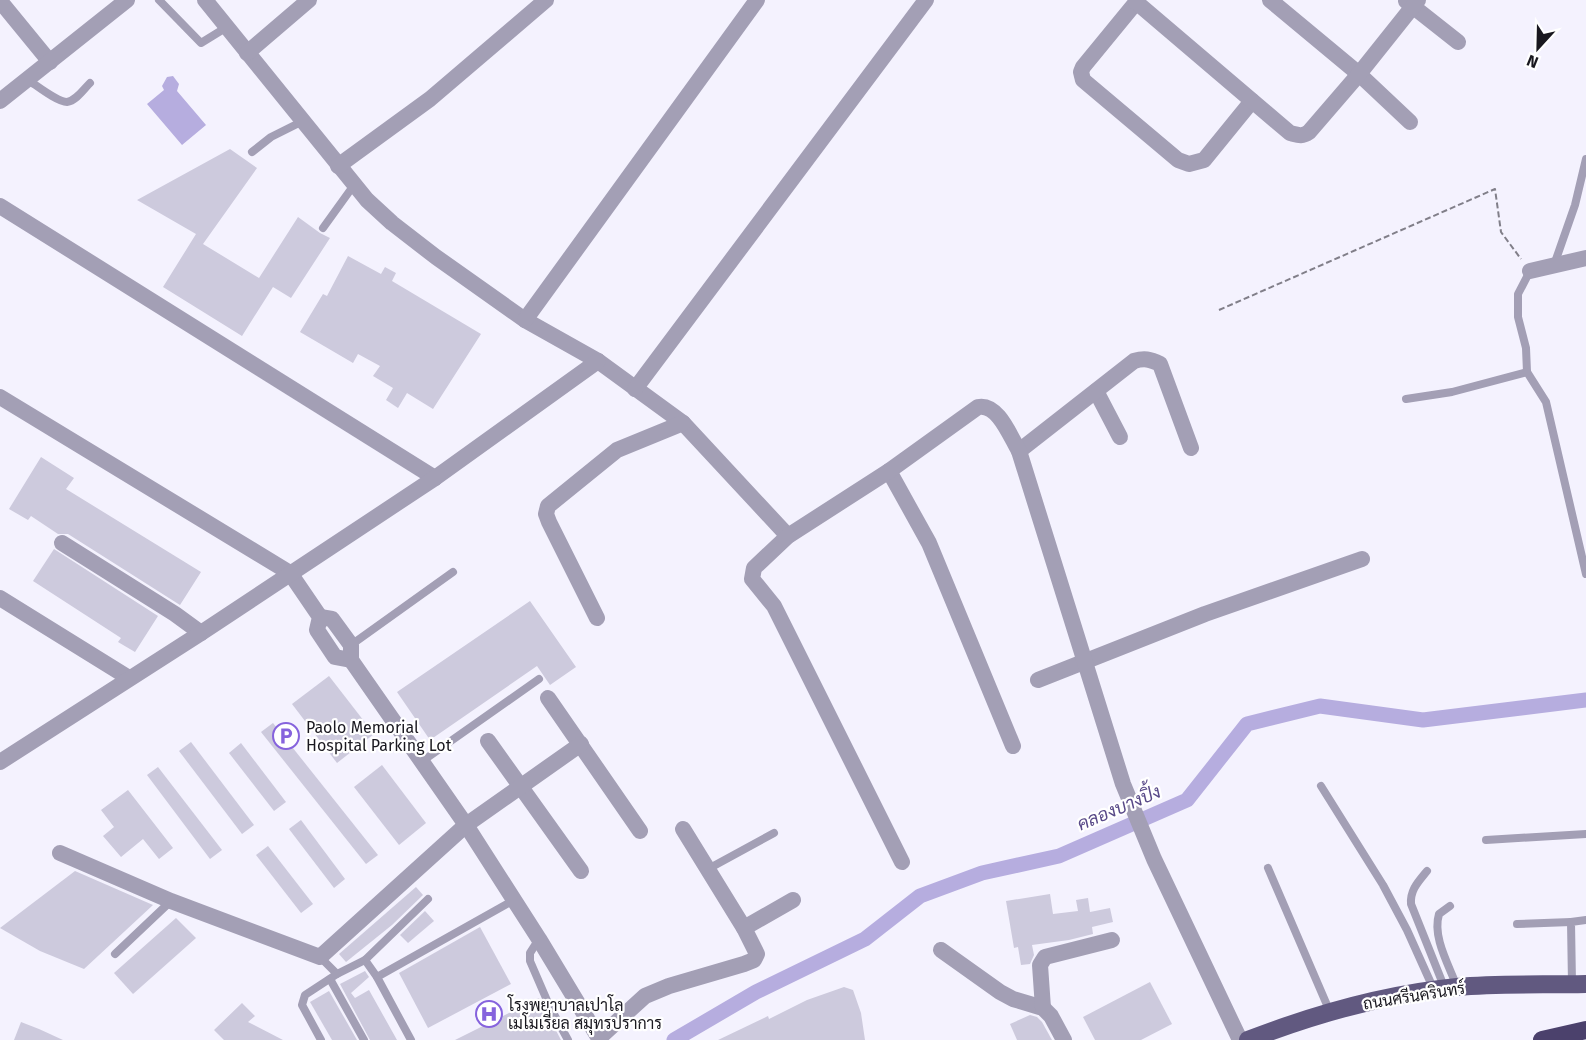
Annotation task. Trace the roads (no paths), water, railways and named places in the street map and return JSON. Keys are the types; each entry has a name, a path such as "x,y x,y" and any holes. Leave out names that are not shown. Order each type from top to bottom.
{"highway":[{"path":"1542,1040 1586,1030"}],"main road":[{"name":"ถนนศรีนครินทร์","path":"1248,1040 1330,1012 1392,996 1445,989 1579,984"}],"street":[{"path":"0,101 127,0"},
{"path":"205,0 338,166 392,223 525,320 597,361 682,423 788,536"},
{"path":"247,53 309,0"},
{"path":"338,166 438,92 546,0"},
{"path":"525,320 757,0"},
{"path":"635,389 926,0"},
{"path":"1270,0 1359,74 1410,122"},
{"path":"0,1 50,62"},
{"path":"1252,101 1204,160 1189,164 1178,160 1083,80 1081,72 1137,1 1290,133 1304,135 1359,74 1412,2 1458,42"},
{"path":"0,206 435,478"},
{"path":"1530,271 1586,258"},
{"path":"1019,451 1134,361 1143,359 1152,359 1160,364 1191,448"},
{"path":"0,762 201,633 435,478 597,361"},
{"path":"1096,391 1120,437"},
{"path":"0,397 290,573 320,617 317,630 335,657 351,653 421,762 466,825 600,1039 645,996 669,986 754,960 757,954 744,928 683,829"},
{"path":"902,862 774,606 752,579 753,568 788,536 889,471 978,406 984,405 997,416 1019,451 1123,784 1154,860 1240,1040"},
{"path":"597,618 549,522 546,514 548,506 617,450 682,423"},
{"path":"889,471 929,543 1013,746"},
{"path":"62,543 156,601 201,633"},
{"path":"1038,680 1204,614 1362,559"},
{"path":"0,598 129,678"},
{"path":"548,698 640,831"},
{"path":"488,741 581,871"},
{"path":"60,853 171,901 320,957 466,825 581,744"},
{"path":"744,928 793,900"},
{"path":"1043,1008 1041,964 1045,957 1112,940"},
{"path":"942,950 1000,992 1013,999 1043,1008 1051,1016 1064,1040"}],"lane":[{"path":"159,0 201,43 227,27"},
{"path":"28,80 58,100 67,102 74,99 90,83"},
{"path":"252,152 271,137 303,121"},
{"path":"1554,265 1575,205 1586,159"},
{"path":"323,228 354,185"},
{"path":"1530,271 1518,294 1518,316 1526,348 1527,372 1546,402 1586,574"},
{"path":"1406,399 1452,392 1527,372"},
{"path":"351,653 453,572"},
{"path":"421,762 539,679"},
{"path":"1322,786 1388,894 1407,930 1445,989"},
{"path":"708,869 774,832"},
{"path":"1486,840 1586,834"},
{"path":"1268,868 1330,1012"},
{"path":"1427,871 1413,887 1410,897 1411,904 1445,989"},
{"path":"321,1040 302,1005 305,995 317,985 365,960 428,898"},
{"path":"378,977 514,900"},
{"path":"115,954 171,901"},
{"path":"1445,989 1436,927 1439,914 1450,906"},
{"path":"1518,924 1586,920"},
{"path":"1571,922 1579,984"},
{"path":"539,939 530,953 530,961 549,1005 568,1040"},
{"path":"320,957 333,977 364,1040"},
{"path":"365,960 378,977 387,999 411,1040"}],"waterway":[{"name":"คลองบางปิ้ง","path":"674,1040 756,992 865,939 920,896 982,873 1059,856 1187,800 1247,724 1320,706 1423,720 1586,700"}],"place":[{"name":"Paolo Memorial Hospital Parking Lot","path":"286,736"},
{"name":"โรงพยาบาลเปาโล เมโมเรี่ยล สมุทรปราการ","path":"489,1014"}]}
